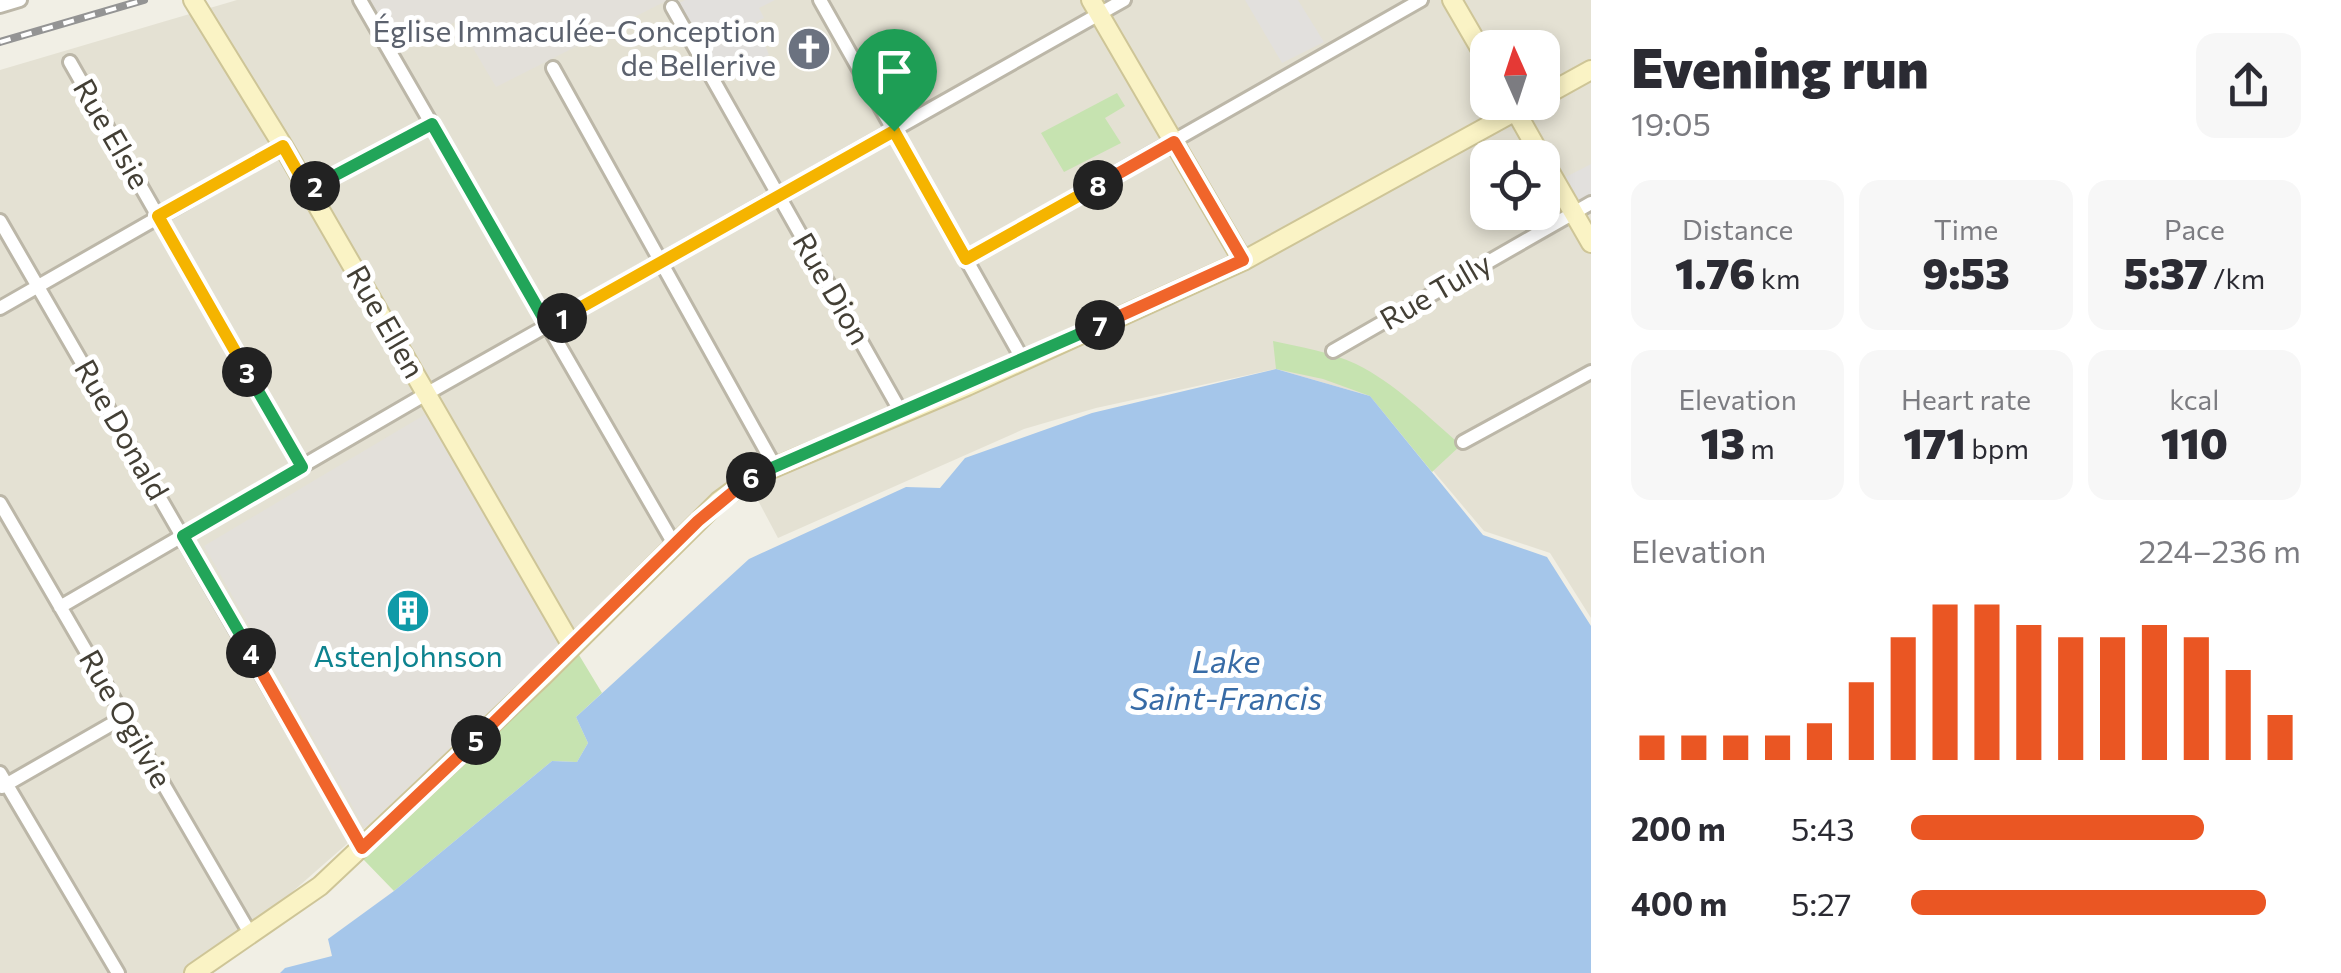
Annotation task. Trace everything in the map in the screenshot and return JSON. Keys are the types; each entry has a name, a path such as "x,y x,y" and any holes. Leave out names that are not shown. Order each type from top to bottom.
{"street":[{"path":"0,6 20,0"},
{"name":"Rue Ellen","path":"193,0 283,146 572,646"},
{"path":"360,0 674,544"},
{"path":"60,607 426,394 894,131 1095,7 1124,0"},
{"path":"966,259 1421,0"},
{"path":"1452,0 1470,31"},
{"path":"824,1 1023,360"},
{"name":"Rue Dion","path":"672,7 902,414"},
{"path":"1095,7 1243,260"},
{"name":"Rue Elsie","path":"70,62 302,467"},
{"path":"554,68 775,468"},
{"path":"1560,87 1591,70"},
{"path":"194,973 320,886 719,501 752,476 902,414 1243,260 1493,120"},
{"path":"308,190 432,124"},
{"path":"0,308 283,146"},
{"path":"1560,189 1591,243"},
{"name":"Rue Tully","path":"1334,351 1591,203"},
{"name":"Rue Donald","path":"0,221 362,848"},
{"path":"1463,442 1591,372"},
{"name":"Rue Ogilvie","path":"0,503 250,935"},
{"path":"118,973 2,782 124,718"}],"shaded area":[{"path":"237,0 1591,0 1591,618 1550,553 1484,531 1370,396 1276,369 1096,408 1024,429 778,538 745,476 699,511 560,647 242,936 186,973 0,973 0,70"},
{"path":"370,0 668,0 496,87 457,21 400,51"},
{"path":"775,0 759,8 764,18 756,22 769,55 719,74 679,3"},
{"path":"1245,0 1298,0 1324,42 1282,63"},
{"path":"1591,164 1591,203 1574,213 1560,189 1560,180"},
{"path":"426,414 560,647 365,828 204,546"}],"green space":[{"path":"1117,93 1125,106 1105,118 1121,143 1064,172 1041,133"},
{"path":"1273,341 1356,364 1411,401 1461,445 1432,472 1370,396 1323,379 1276,369"},
{"path":"576,650 602,693 576,717 588,743 577,762 552,761 394,891 362,858"}],"water":[{"name":"Lake Saint-Francis","path":"1276,369 1370,396 1483,535 1547,557 1591,626 1591,973 280,973 285,968 332,956 328,939 394,891 552,761 577,762 588,743 576,717 749,559 906,487 940,488 965,458 1092,413"}],"railway":[{"path":"0,42 144,0"}],"place":[{"name":"Église Immaculée-Conception de Bellerive","path":"809,49"},
{"name":"AstenJohnson","path":"408,611"}],"route":[{"path":"432,124 548,326 894,131 966,259 1174,142 1243,260 967,386 752,476 719,501 659,558 543,676 362,848 183,536 302,467 158,216 283,146 308,190 432,124"}]}
